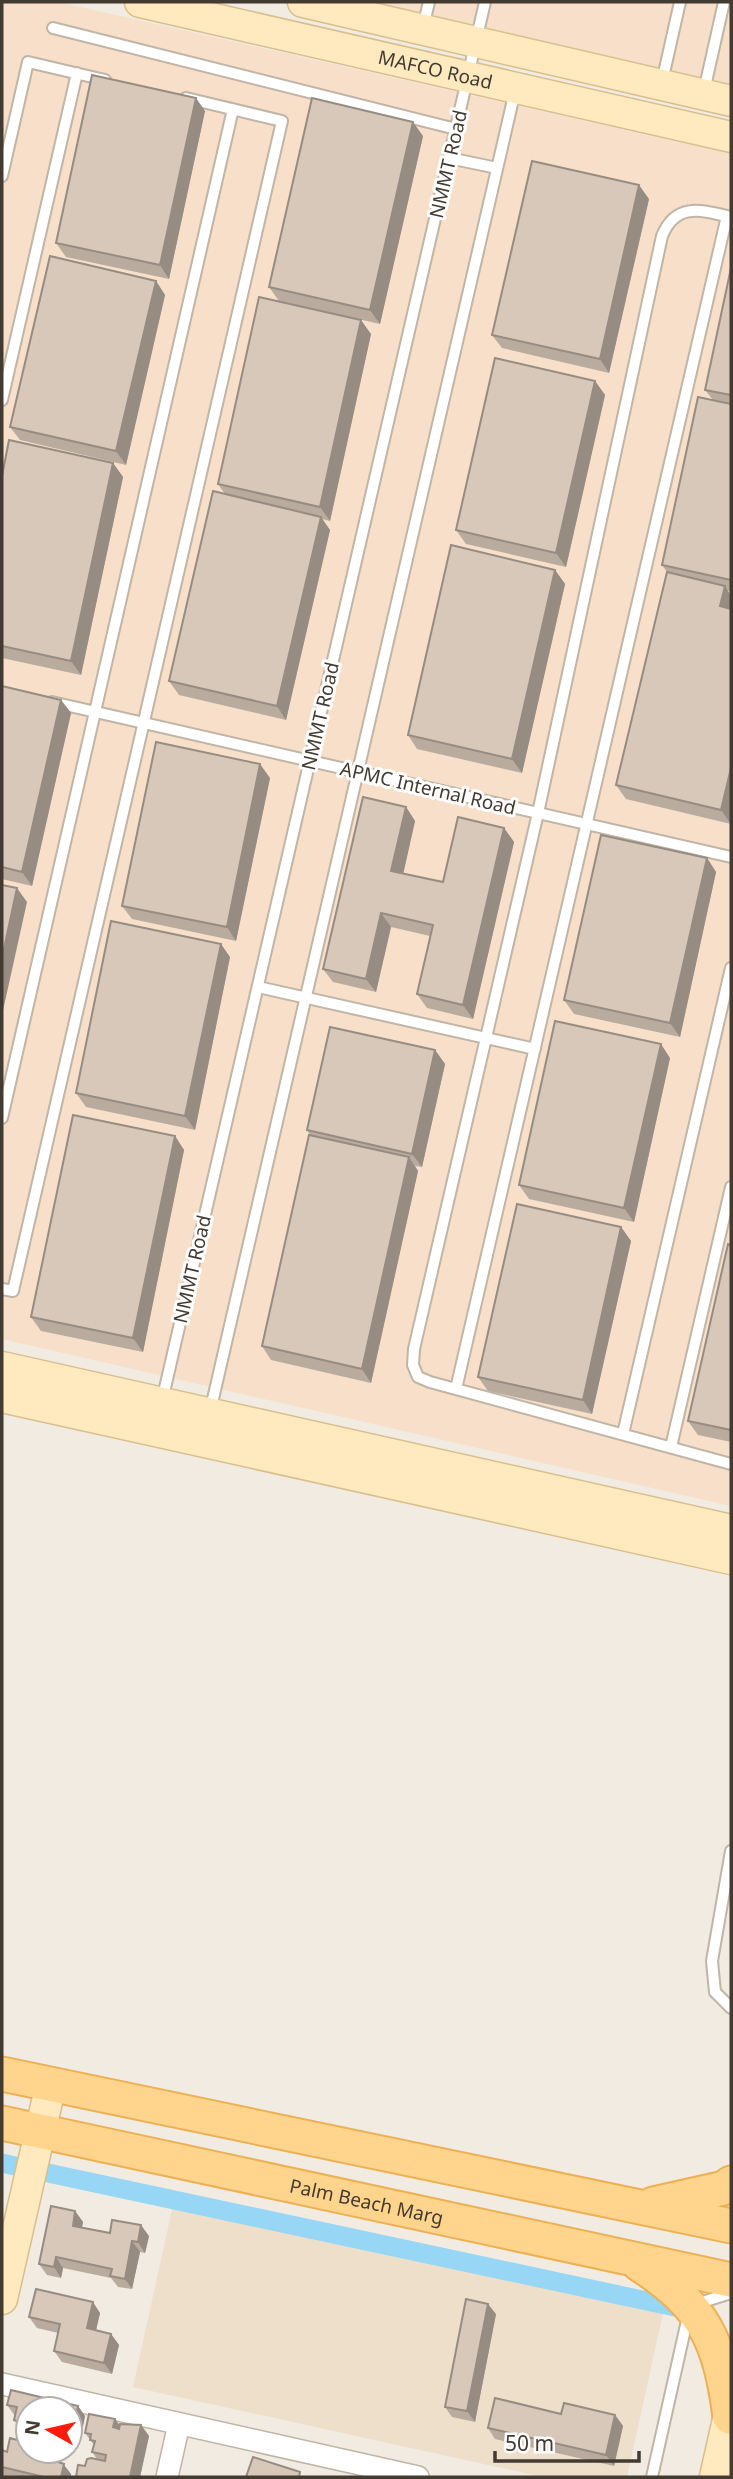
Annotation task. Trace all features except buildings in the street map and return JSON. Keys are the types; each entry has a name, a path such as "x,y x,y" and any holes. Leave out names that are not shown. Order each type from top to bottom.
{"main road":[{"path":"2,2074 731,2226"},
{"name":"Palm Beach Marg","path":"2,2123 731,2280"},
{"path":"637,2207 685,2199 724,2189 731,2183"},
{"path":"627,2256 669,2284 711,2334 724,2370 731,2411"}],"street":[{"name":"MAFCO Road","path":"140,2 731,137"},
{"name":"MAFCO Road","path":"303,2 426,16 476,42 717,98"},
{"path":"2,1367 158,1417 731,1559"},
{"path":"2,1397 158,1417"},
{"path":"207,1428 731,1530"},
{"path":"2,2299 51,2084"},
{"path":"2,2384 418,2477"},
{"path":"715,2477 731,2411"},
{"path":"167,2477 179,2424"}],"lane":[{"name":"NMMT Road","path":"158,1417 485,2"},
{"path":"661,85 680,2"},
{"path":"717,98 724,2"},
{"path":"53,28 456,129"},
{"path":"2,176 28,62 116,82"},
{"path":"2,400 77,73"},
{"path":"207,1428 516,88"},
{"path":"2,1289 13,1291 282,121 168,94"},
{"path":"2,1118 233,110"},
{"path":"449,158 497,168"},
{"path":"456,1389 729,216 694,211 679,213 668,221 662,236 538,813 414,1349 413,1365 418,1377 456,1389 731,1464"},
{"name":"APMC Internal Road","path":"42,700 731,857"},
{"path":"622,1434 731,968"},
{"path":"258,987 535,1049"},
{"path":"671,1447 731,1187"},
{"path":"731,1850 712,1961 715,1992 731,2008"},
{"path":"652,2477 690,2306 731,2293"}],"shaded area":[{"path":"2,2 58,2 731,154 731,1506 2,1339"},
{"path":"372,2 731,2 731,86"},
{"path":"173,2205 663,2313 627,2477 543,2477 133,2387"}],"waterway":[{"path":"2,2163 15,2166"},
{"path":"48,2173 675,2307"}]}
